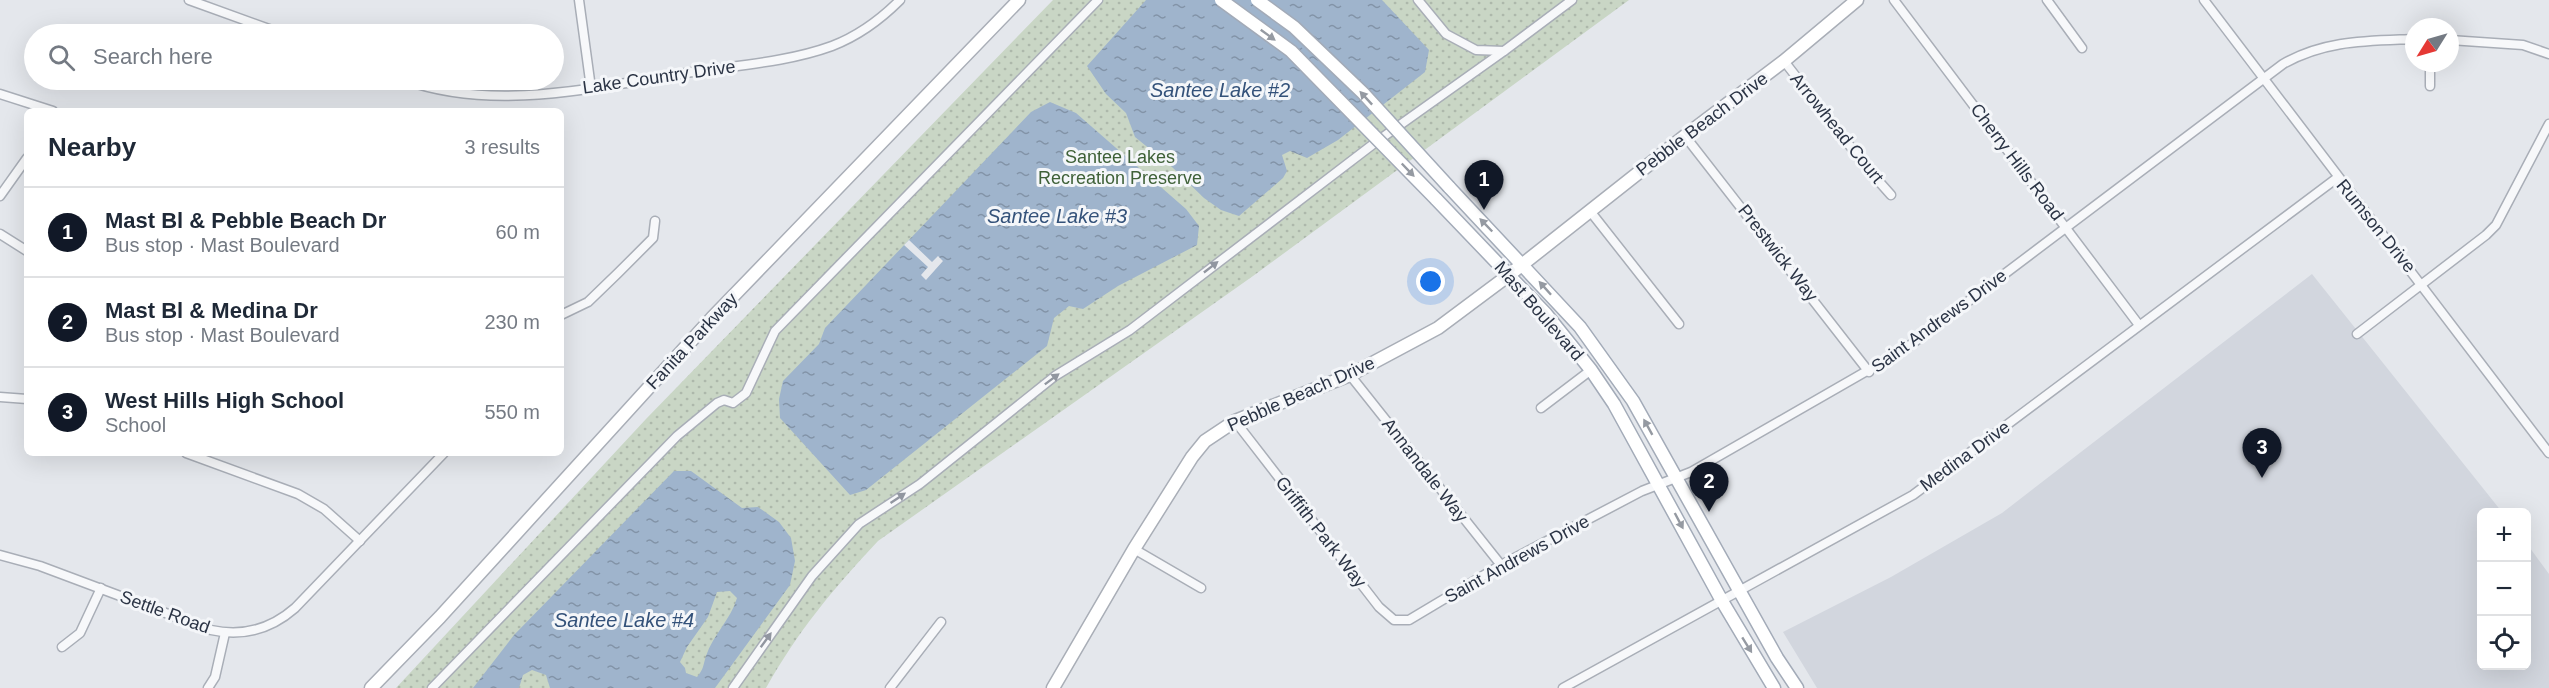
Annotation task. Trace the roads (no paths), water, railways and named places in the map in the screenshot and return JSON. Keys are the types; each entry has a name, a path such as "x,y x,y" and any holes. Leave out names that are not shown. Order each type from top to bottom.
{"street":[{"path":"189,0 255,24"},
{"path":"579,0 591,88"},
{"name":"Lake Country Drive","path":"440,90 473,96 502,97 591,88 804,55 848,39 882,16 900,0"},
{"name":"Fanita Parkway","path":"371,688 440,617 712,318 1018,0"},
{"path":"432,688 677,436 717,403 724,400 733,403 746,393 775,331 1098,0"},
{"name":"Mast Boulevard","path":"1221,0 1291,51 1546,314 1591,370 1614,404 1722,601 1774,688"},
{"name":"Mast Boulevard","path":"1257,0 1294,27 1362,93 1580,327 1633,401 1777,658 1797,688"},
{"path":"1418,0 1446,34 1476,50 1504,51"},
{"path":"733,688 812,576 859,524 920,484 1055,376 1130,330 1376,142 1572,0"},
{"name":"Pebble Beach Drive","path":"1053,688 1134,549 1192,457 1205,441 1235,421 1350,375 1438,328 1784,62 1857,0"},
{"name":"Cherry Hills Road","path":"1894,0 2139,325"},
{"path":"2047,0 2082,48"},
{"name":"Rumson Drive","path":"2204,0 2337,178 2422,284 2549,453"},
{"name":"Saint Andrews Drive","path":"1418,615 1501,565 1659,484 1676,478 1905,350 2263,79 2294,58 2327,45 2405,39"},
{"path":"2459,41 2523,45 2549,54"},
{"name":"Arrowhead Court","path":"1784,62 1891,195"},
{"path":"2430,72 2430,86"},
{"path":"0,94 44,108"},
{"path":"2357,334 2496,225 2549,124"},
{"name":"Prestwick Way","path":"1685,136 1869,372"},
{"path":"0,196 24,162"},
{"name":"Medina Drive","path":"1563,688 1913,495 2337,178"},
{"path":"1590,211 1679,324"},
{"path":"564,314 588,302 653,238 655,221"},
{"path":"0,234 24,249"},
{"path":"1541,408 1591,370"},
{"name":"Annandale Way","path":"1350,375 1501,565"},
{"path":"0,397 24,399"},
{"name":"Griffith Park Way","path":"1235,421 1386,615 1394,620 1404,621 1418,615"},
{"path":"194,456 298,494 324,509 360,541"},
{"name":"Settle Road","path":"0,555 40,566 211,630 225,633 258,630 287,615 441,456"},
{"path":"1134,549 1201,588"},
{"path":"62,647 80,633 101,588"},
{"path":"890,688 941,622"},
{"path":"208,688 215,677 225,633"}],"water":[{"name":"Santee Lake #2","path":"1146,0 1382,0 1429,50 1425,72 1338,140 1307,158 1290,151 1282,155 1287,171 1283,178 1239,216 1221,210 1204,198 1172,167 1135,137 1126,113 1106,94 1087,66"},
{"name":"Santee Lake #3","path":"1050,102 1076,113 1186,209 1199,226 1197,245 1118,286 1083,309 1069,306 1054,318 1047,346 866,490 850,495 780,418 779,399 783,381 819,344 825,328 1031,112"},
{"name":"Santee Lake #4","path":"674,471 691,471 742,508 758,507 779,522 791,538 795,561 790,585 715,688 550,688 546,675 532,670 523,675 519,688 473,688 514,635","holes":["730,591 737,598 731,613 709,648 697,677 686,673 680,662 687,647 708,617 717,592"]}],"place":[{"name":"Mast Bl & Pebble Beach Dr","path":"1484,210"},
{"name":"West Hills High School","path":"2262,478"},
{"name":"Mast Bl & Medina Dr","path":"1709,512"}],"park label":[{"name":"Santee Lakes Recreation Preserve","path":"1120,167"}]}
